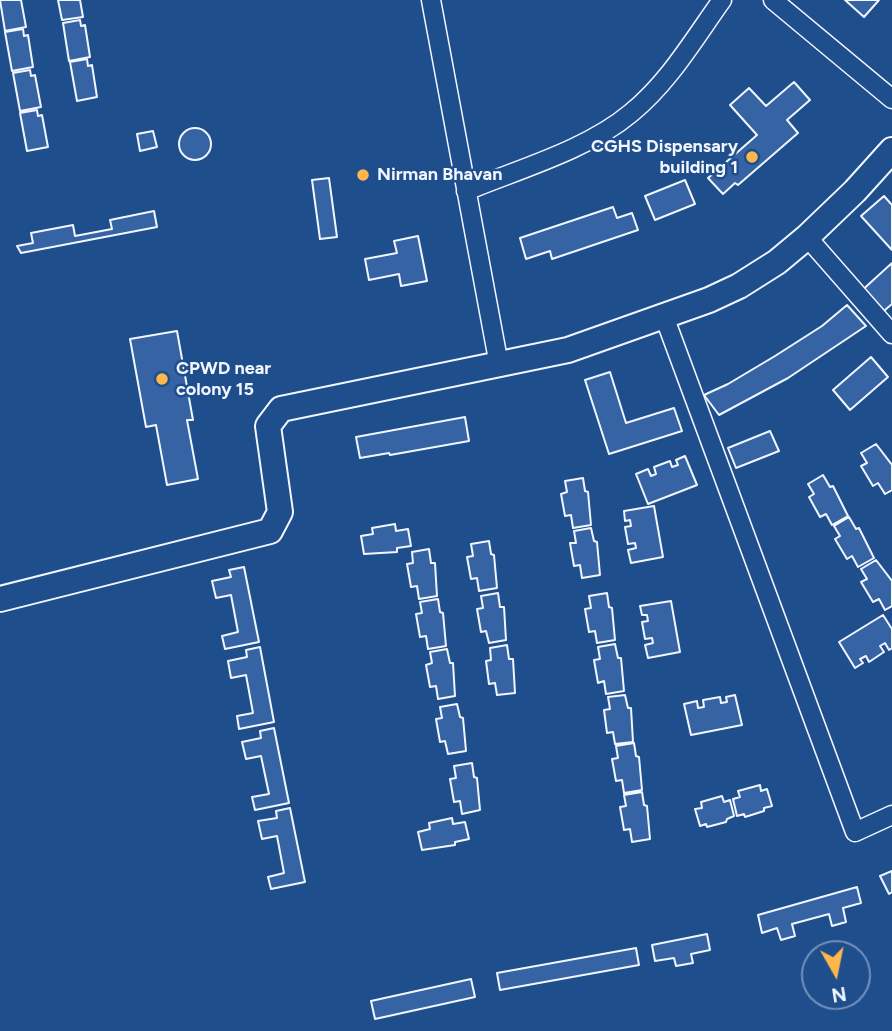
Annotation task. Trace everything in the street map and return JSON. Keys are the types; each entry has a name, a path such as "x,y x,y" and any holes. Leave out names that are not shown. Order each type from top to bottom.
{"street":[{"path":"430,0 499,365"},
{"path":"466,191 586,142 631,114 667,78 722,0"},
{"path":"773,0 892,99"},
{"path":"0,599 270,531 280,512 268,426 281,409 568,351 709,300 739,286 777,262 855,191 892,150"},
{"path":"807,237 892,334"},
{"path":"664,316 855,832 892,815"}],"building":[{"path":"0,0 21,0 26,27 5,31"},
{"path":"58,0 80,0 83,17 62,20"},
{"path":"845,0 879,0 864,17"},
{"path":"80,20 81,26 85,25 90,57 69,61 63,23"},
{"path":"23,29 24,36 28,35 33,67 12,71 5,32"},
{"path":"87,59 88,66 92,65 97,97 77,101 70,62"},
{"path":"30,70 31,76 35,75 41,107 20,111 13,73"},
{"name":"CGHS Dispensary building 1","path":"794,82 810,100 787,120 798,133 738,185 735,183 723,194 708,178 757,135 730,105 749,88 766,106"},
{"path":"37,110 38,116 42,115 48,147 27,151 20,113"},
{"path":"195,128 206,133 211,144 206,155 195,160 184,155 179,144 184,133"},
{"path":"153,131 157,147 140,151 137,134"},
{"path":"329,178 337,237 320,239 312,180"},
{"path":"685,180 695,204 655,220 645,196"},
{"path":"884,196 892,205 892,250 861,216"},
{"path":"613,207 617,218 632,213 638,230 552,259 550,251 526,259 520,238"},
{"path":"154,211 157,227 21,253 17,246 33,243 31,233 73,225 75,236 112,229 110,220"},
{"path":"418,236 427,281 401,286 399,274 369,280 365,259 397,253 394,241"},
{"path":"892,263 892,304 878,316 858,294"},
{"path":"847,305 866,326 788,378 719,415 704,395 775,356 822,326"},
{"name":"CPWD near colony 15","path":"177,331 193,420 187,420 198,479 167,485 156,425 146,427 130,339"},
{"path":"871,357 888,377 850,410 833,390"},
{"path":"610,372 626,423 674,408 682,431 609,454 585,380"},
{"path":"465,417 469,441 360,458 356,437"},
{"path":"770,431 779,451 736,468 728,448"},
{"path":"876,444 892,465 892,490 885,494 878,483 873,486 861,466 867,463 861,453"},
{"path":"685,456 697,485 648,504 636,474 648,469 651,476 656,474 654,467 670,461 672,467 678,465 676,460"},
{"path":"823,475 830,487 833,486 848,516 832,525 826,514 820,517 809,497 814,494 808,484"},
{"path":"583,478 585,491 588,492 591,525 573,528 571,515 565,516 561,494 567,492 565,481"},
{"path":"654,506 663,557 631,563 628,550 636,548 635,543 628,544 625,527 631,526 630,520 625,521 624,511"},
{"path":"849,517 856,529 859,528 874,558 858,567 852,556 847,559 835,539 840,536 834,526"},
{"path":"395,524 396,531 408,529 411,546 397,548 397,552 364,554 361,536 373,534 372,528"},
{"path":"591,528 594,541 597,542 600,575 582,578 580,565 574,566 570,543 576,543 574,531"},
{"path":"489,541 491,554 494,555 497,588 479,591 477,578 471,579 467,557 473,556 471,544"},
{"path":"429,549 431,563 435,563 437,596 419,599 417,586 411,587 407,564 413,563 412,552"},
{"path":"876,560 892,581 892,606 885,610 879,599 873,602 861,582 867,579 861,569"},
{"path":"244,567 259,642 225,649 222,636 238,632 231,595 216,598 212,581 231,577 229,570"},
{"path":"498,593 500,607 504,607 506,640 489,643 486,631 481,632 477,609 483,608 481,596"},
{"path":"607,593 609,607 612,608 615,640 597,643 595,631 589,632 585,609 591,608 589,596"},
{"path":"438,599 440,612 443,613 446,646 428,649 426,636 420,637 416,614 422,613 420,602"},
{"path":"671,601 680,652 648,658 645,645 653,643 652,638 645,639 642,622 648,621 647,615 642,615 640,606"},
{"path":"883,615 892,629 892,648 889,650 885,643 880,646 884,652 869,662 866,656 860,659 863,663 855,668 839,642"},
{"path":"615,644 618,658 621,658 624,691 606,694 604,681 598,683 594,660 600,659 598,647"},
{"path":"507,645 509,659 513,659 515,693 497,695 495,683 489,684 486,661 491,660 490,648"},
{"path":"260,647 274,722 239,729 237,716 253,713 246,675 231,678 228,661 247,657 246,650"},
{"path":"447,649 450,663 453,663 455,696 438,699 436,686 430,687 426,665 432,663 430,652"},
{"path":"625,695 628,708 631,708 633,742 615,744 613,732 607,733 604,710 610,709 608,697"},
{"path":"735,695 742,725 691,735 684,704 697,701 698,708 704,707 703,700 720,697 721,703 727,702 726,697"},
{"path":"457,704 460,717 463,718 466,751 448,754 445,741 440,742 436,719 442,718 440,707"},
{"path":"274,728 289,803 255,810 252,797 269,794 261,756 246,759 242,742 261,738 260,731"},
{"path":"634,743 636,756 639,757 642,790 624,793 622,780 616,781 612,759 618,758 616,746"},
{"path":"472,763 474,777 477,778 480,810 462,814 460,801 454,802 450,779 456,778 454,766"},
{"path":"760,785 761,791 767,789 772,806 745,817 744,814 737,816 733,799 740,797 738,791"},
{"path":"642,792 644,805 647,806 650,839 632,842 630,829 624,830 620,807 626,806 624,795"},
{"path":"722,796 724,802 730,800 734,816 726,822 700,826 695,809 702,808 701,802"},
{"path":"290,808 305,882 271,889 268,877 284,873 277,836 262,839 258,821 277,818 276,811"},
{"path":"452,818 453,824 465,822 469,839 455,842 455,845 422,850 418,832 430,829 429,823"},
{"path":"892,871 892,892 889,894 880,876"},
{"path":"857,887 861,903 843,908 846,922 832,926 829,914 792,924 795,936 781,940 777,928 762,933 758,915"},
{"path":"707,934 710,950 691,954 693,963 676,966 674,958 655,961 652,945"},
{"path":"636,948 639,965 500,990 497,973"},
{"path":"471,979 475,997 375,1019 371,1001"}],"place":[{"name":"CGHS Dispensary building 1","path":"752,157"},
{"name":"Nirman Bhavan","path":"363,175"},
{"name":"CPWD near colony 15","path":"162,379"}]}
